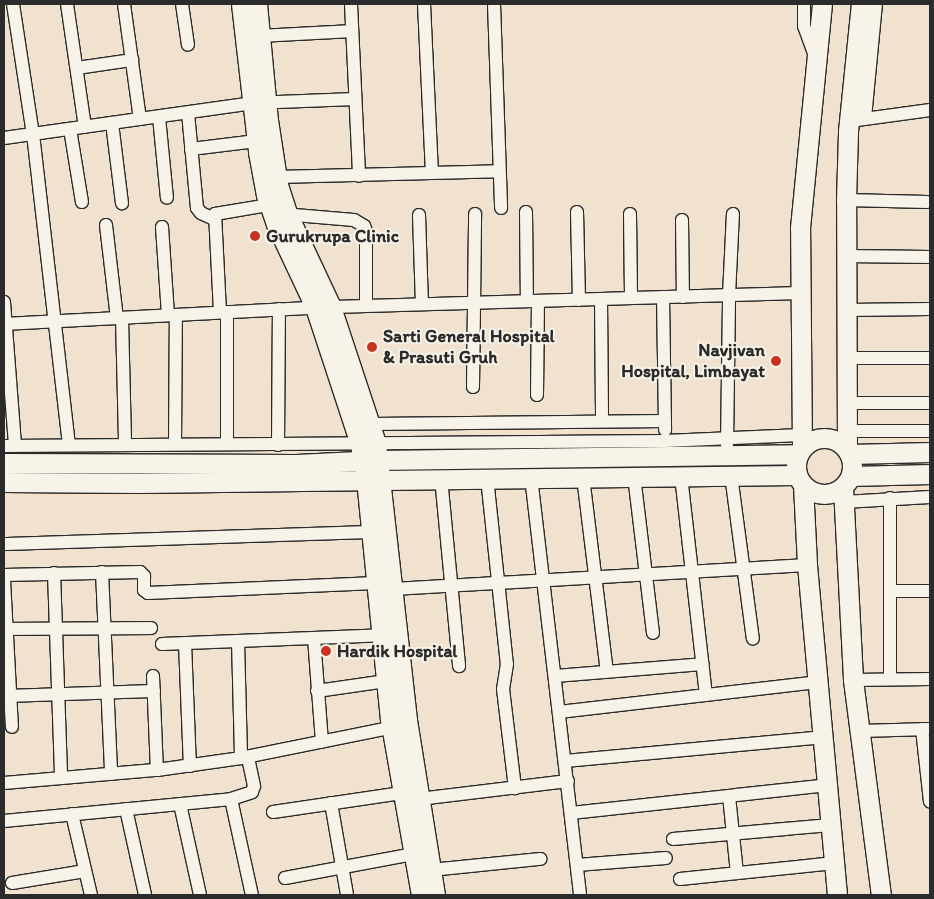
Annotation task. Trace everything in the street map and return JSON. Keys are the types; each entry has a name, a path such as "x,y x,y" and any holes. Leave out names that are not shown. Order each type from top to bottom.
{"street":[{"path":"68,4 85,127"},
{"path":"124,4 140,119"},
{"path":"182,4 188,45"},
{"path":"241,4 259,103 277,177 277,211"},
{"path":"256,4 260,36 259,103 256,141 261,171 277,211 323,307 371,424 372,532 385,586 382,635 386,681 400,726"},
{"path":"351,4 359,176"},
{"path":"424,4 432,173"},
{"path":"494,4 501,208"},
{"path":"804,4 804,26 816,58"},
{"path":"822,4 800,228 802,293 800,446 795,465 800,480 837,895"},
{"path":"857,119 861,4"},
{"path":"876,4 846,200 848,445 853,466 846,488 853,680 880,895"},
{"path":"10,7 33,134 69,445"},
{"path":"260,36 352,31"},
{"path":"77,68 132,60"},
{"path":"4,138 259,103 355,100"},
{"path":"857,119 930,110"},
{"path":"188,113 198,211 214,219"},
{"path":"159,117 167,198"},
{"path":"112,123 122,203"},
{"path":"70,129 82,202"},
{"path":"191,149 256,141"},
{"path":"277,177 500,171"},
{"path":"846,200 927,202"},
{"path":"227,444 224,312 214,219 217,212 277,211 354,220 364,226 366,231 366,306"},
{"path":"526,212 537,395"},
{"path":"577,212 579,300"},
{"path":"473,387 474,214"},
{"path":"630,214 631,298"},
{"path":"727,446 729,295 733,214"},
{"path":"419,215 422,304"},
{"path":"682,220 683,297"},
{"path":"106,224 120,318 125,444"},
{"path":"162,227 172,315 175,444"},
{"path":"845,256 930,257"},
{"path":"5,324 323,307 802,293"},
{"path":"663,297 665,448"},
{"path":"601,299 602,422"},
{"path":"4,302 9,446 125,444 278,445 371,461 441,478 730,475 800,480 816,494 825,495 846,488 930,474"},
{"path":"323,307 371,461 400,726 435,895"},
{"path":"278,445 279,309"},
{"path":"846,310 930,309"},
{"path":"847,358 930,358"},
{"path":"847,403 930,403"},
{"path":"371,424 665,421"},
{"path":"848,445 930,431"},
{"path":"4,463 296,464 665,448 800,446 824,438 848,445 930,452"},
{"path":"4,482 140,483 371,461"},
{"path":"730,475 753,639"},
{"path":"634,476 653,633"},
{"path":"681,476 694,571 706,695"},
{"path":"531,477 580,895"},
{"path":"583,477 607,672"},
{"path":"441,478 459,666"},
{"path":"487,478 507,664 503,689 515,788"},
{"path":"846,488 890,498 930,498"},
{"path":"890,498 890,679"},
{"path":"4,544 372,532"},
{"path":"4,575 140,572 144,576 144,590 148,593 451,585 807,565"},
{"path":"102,572 110,774"},
{"path":"54,573 61,778"},
{"path":"4,580 7,696 12,726"},
{"path":"890,591 930,591"},
{"path":"6,629 151,628"},
{"path":"162,644 382,635"},
{"path":"314,638 322,742"},
{"path":"4,821 180,804 231,798 252,792 254,786 245,758 238,641"},
{"path":"185,644 190,766"},
{"path":"555,676 703,664"},
{"path":"153,676 157,770"},
{"path":"853,680 930,679"},
{"path":"317,691 386,681"},
{"path":"559,712 817,682"},
{"path":"7,696 154,691"},
{"path":"4,783 190,766 245,758 400,726"},
{"path":"860,730 926,729 930,802"},
{"path":"565,761 822,738"},
{"path":"273,812 331,803 413,794 515,788 568,782"},
{"path":"571,813 827,786"},
{"path":"413,794 414,854 421,895"},
{"path":"729,796 738,873"},
{"path":"231,798 252,895"},
{"path":"331,803 347,895"},
{"path":"180,804 200,895"},
{"path":"126,809 145,895"},
{"path":"72,814 91,895"},
{"path":"673,839 830,825"},
{"path":"285,878 414,854"},
{"path":"576,865 666,858"},
{"path":"431,870 540,859"},
{"path":"680,879 834,863"},
{"path":"12,883 85,871"}],"place":[{"name":"Gurukrupa Clinic","path":"255,236"},
{"name":"Sarti General Hospital & Prasuti Gruh","path":"372,347"},
{"name":"Navjivan Hospital, Limbayat","path":"776,361"},
{"name":"Hardik Hospital","path":"326,651"}]}
